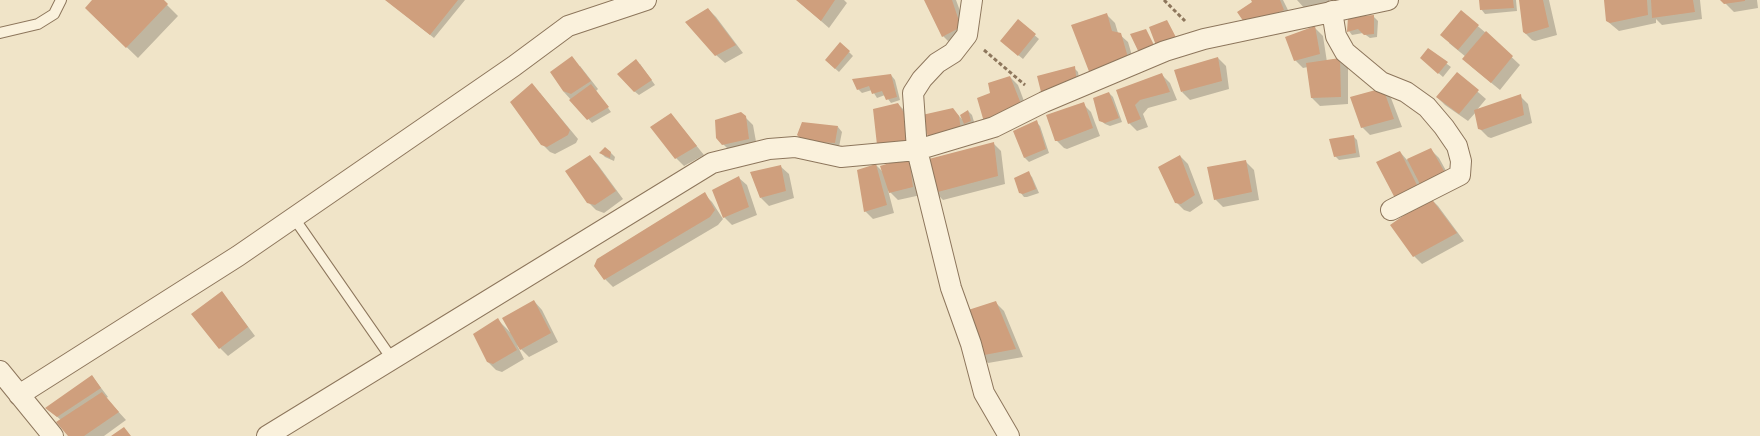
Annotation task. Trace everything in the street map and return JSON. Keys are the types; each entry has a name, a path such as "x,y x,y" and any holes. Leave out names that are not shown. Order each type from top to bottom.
{"street":[{"path":"19,395 238,256 514,66 568,26 646,0"},
{"path":"972,0 967,35 953,53 937,64 922,79 913,93 917,150 951,288 971,344 984,393 1009,436"},
{"path":"267,436 712,162 769,149 795,147 841,157 917,150 994,127 1044,102 1166,51 1204,39 1388,0"},
{"path":"1332,11 1336,36 1345,52 1381,82 1406,92 1427,107 1444,127 1459,153 1461,161 1460,175 1392,210"},
{"path":"0,371 53,436"}],"lane":[{"path":"0,33 38,24 54,14 61,0"},
{"path":"294,218 392,358"}],"path":[{"path":"967,35 1044,102"}],"building":[{"path":"92,0 164,0 168,4 126,48 85,8"},
{"path":"385,0 458,0 430,35"},
{"path":"796,0 835,0 821,21"},
{"path":"924,0 952,0 961,27 942,37"},
{"path":"1251,0 1280,0 1284,10 1246,25 1237,12 1252,2"},
{"path":"1479,0 1513,0 1514,8 1480,10"},
{"path":"1519,0 1543,0 1549,27 1526,34 1523,32"},
{"path":"1604,0 1647,0 1648,15 1610,23 1606,21"},
{"path":"1651,0 1693,0 1695,12 1652,18"},
{"path":"1720,0 1745,0 1745,1 1724,4"},
{"path":"708,8 736,45 715,56 685,22"},
{"path":"1461,10 1479,25 1458,50 1440,35"},
{"path":"1107,13 1112,31 1121,33 1129,61 1090,74 1071,25"},
{"path":"1374,15 1374,34 1364,35 1358,29 1347,32 1348,17"},
{"path":"1018,19 1036,34 1018,56 1000,41"},
{"path":"1167,20 1180,45 1157,48 1149,27"},
{"path":"1315,26 1320,54 1294,61 1285,37"},
{"path":"1146,29 1158,53 1142,59 1130,34"},
{"path":"1486,31 1513,56 1491,83 1462,59"},
{"path":"840,42 850,51 835,69 825,60"},
{"path":"1428,48 1448,62 1438,74 1420,58"},
{"path":"572,56 591,81 571,94 563,91 550,72"},
{"path":"1218,57 1222,81 1181,92 1174,70"},
{"path":"1340,58 1341,97 1311,98 1306,63"},
{"path":"636,59 652,80 634,92 617,74"},
{"path":"1075,66 1077,85 1042,96 1037,76"},
{"path":"1457,72 1479,90 1459,114 1436,97"},
{"path":"1162,73 1170,92 1140,100 1135,105 1141,119 1128,124 1116,90"},
{"path":"891,74 897,97 886,100 882,91 872,94 869,86 857,90 852,79"},
{"path":"1010,76 1023,109 984,122 977,98 990,93 988,83"},
{"path":"532,83 570,130 568,135 547,147 541,145 510,102"},
{"path":"591,84 609,107 587,120 569,100"},
{"path":"1383,88 1394,119 1361,128 1350,97"},
{"path":"1109,92 1119,118 1105,123 1099,121 1093,98"},
{"path":"1521,94 1524,115 1482,130 1478,129 1474,110"},
{"path":"1084,102 1093,128 1055,141 1046,115"},
{"path":"898,103 904,113 906,141 877,145 873,109"},
{"path":"953,108 959,116 961,130 929,141 922,115"},
{"path":"968,110 971,121 964,124 960,115"},
{"path":"741,112 746,116 749,139 722,145 716,138 715,120"},
{"path":"671,113 697,146 675,159 650,127"},
{"path":"1037,120 1046,149 1024,158 1013,131"},
{"path":"802,122 838,126 835,143 803,141 797,135"},
{"path":"1354,135 1356,153 1334,157 1329,139"},
{"path":"994,142 998,176 934,193 925,160"},
{"path":"605,147 611,152 610,158 599,153"},
{"path":"1431,148 1447,176 1422,188 1407,159"},
{"path":"1400,151 1419,189 1397,202 1376,162"},
{"path":"590,155 616,191 595,205 587,203 565,171"},
{"path":"1180,155 1195,195 1181,204 1175,203 1158,167"},
{"path":"909,157 913,187 889,193 880,166"},
{"path":"1246,160 1252,192 1214,200 1207,167"},
{"path":"876,164 887,205 864,212 857,170"},
{"path":"781,165 786,191 760,198 750,172"},
{"path":"1029,171 1036,189 1023,194 1019,193 1014,178"},
{"path":"739,176 749,207 723,218 712,190"},
{"path":"705,192 715,210 710,217 604,280 594,266 597,259"},
{"path":"1430,197 1457,233 1413,257 1390,225"},
{"path":"222,291 248,327 219,349 191,314"},
{"path":"534,300 551,333 520,350 502,318"},
{"path":"996,301 1016,349 979,356 962,312"},
{"path":"498,318 517,350 493,364 487,362 473,334"},
{"path":"92,375 101,388 57,417 45,408"},
{"path":"102,392 119,412 84,436 68,436 56,422"},
{"path":"124,427 131,436 111,436"}]}
